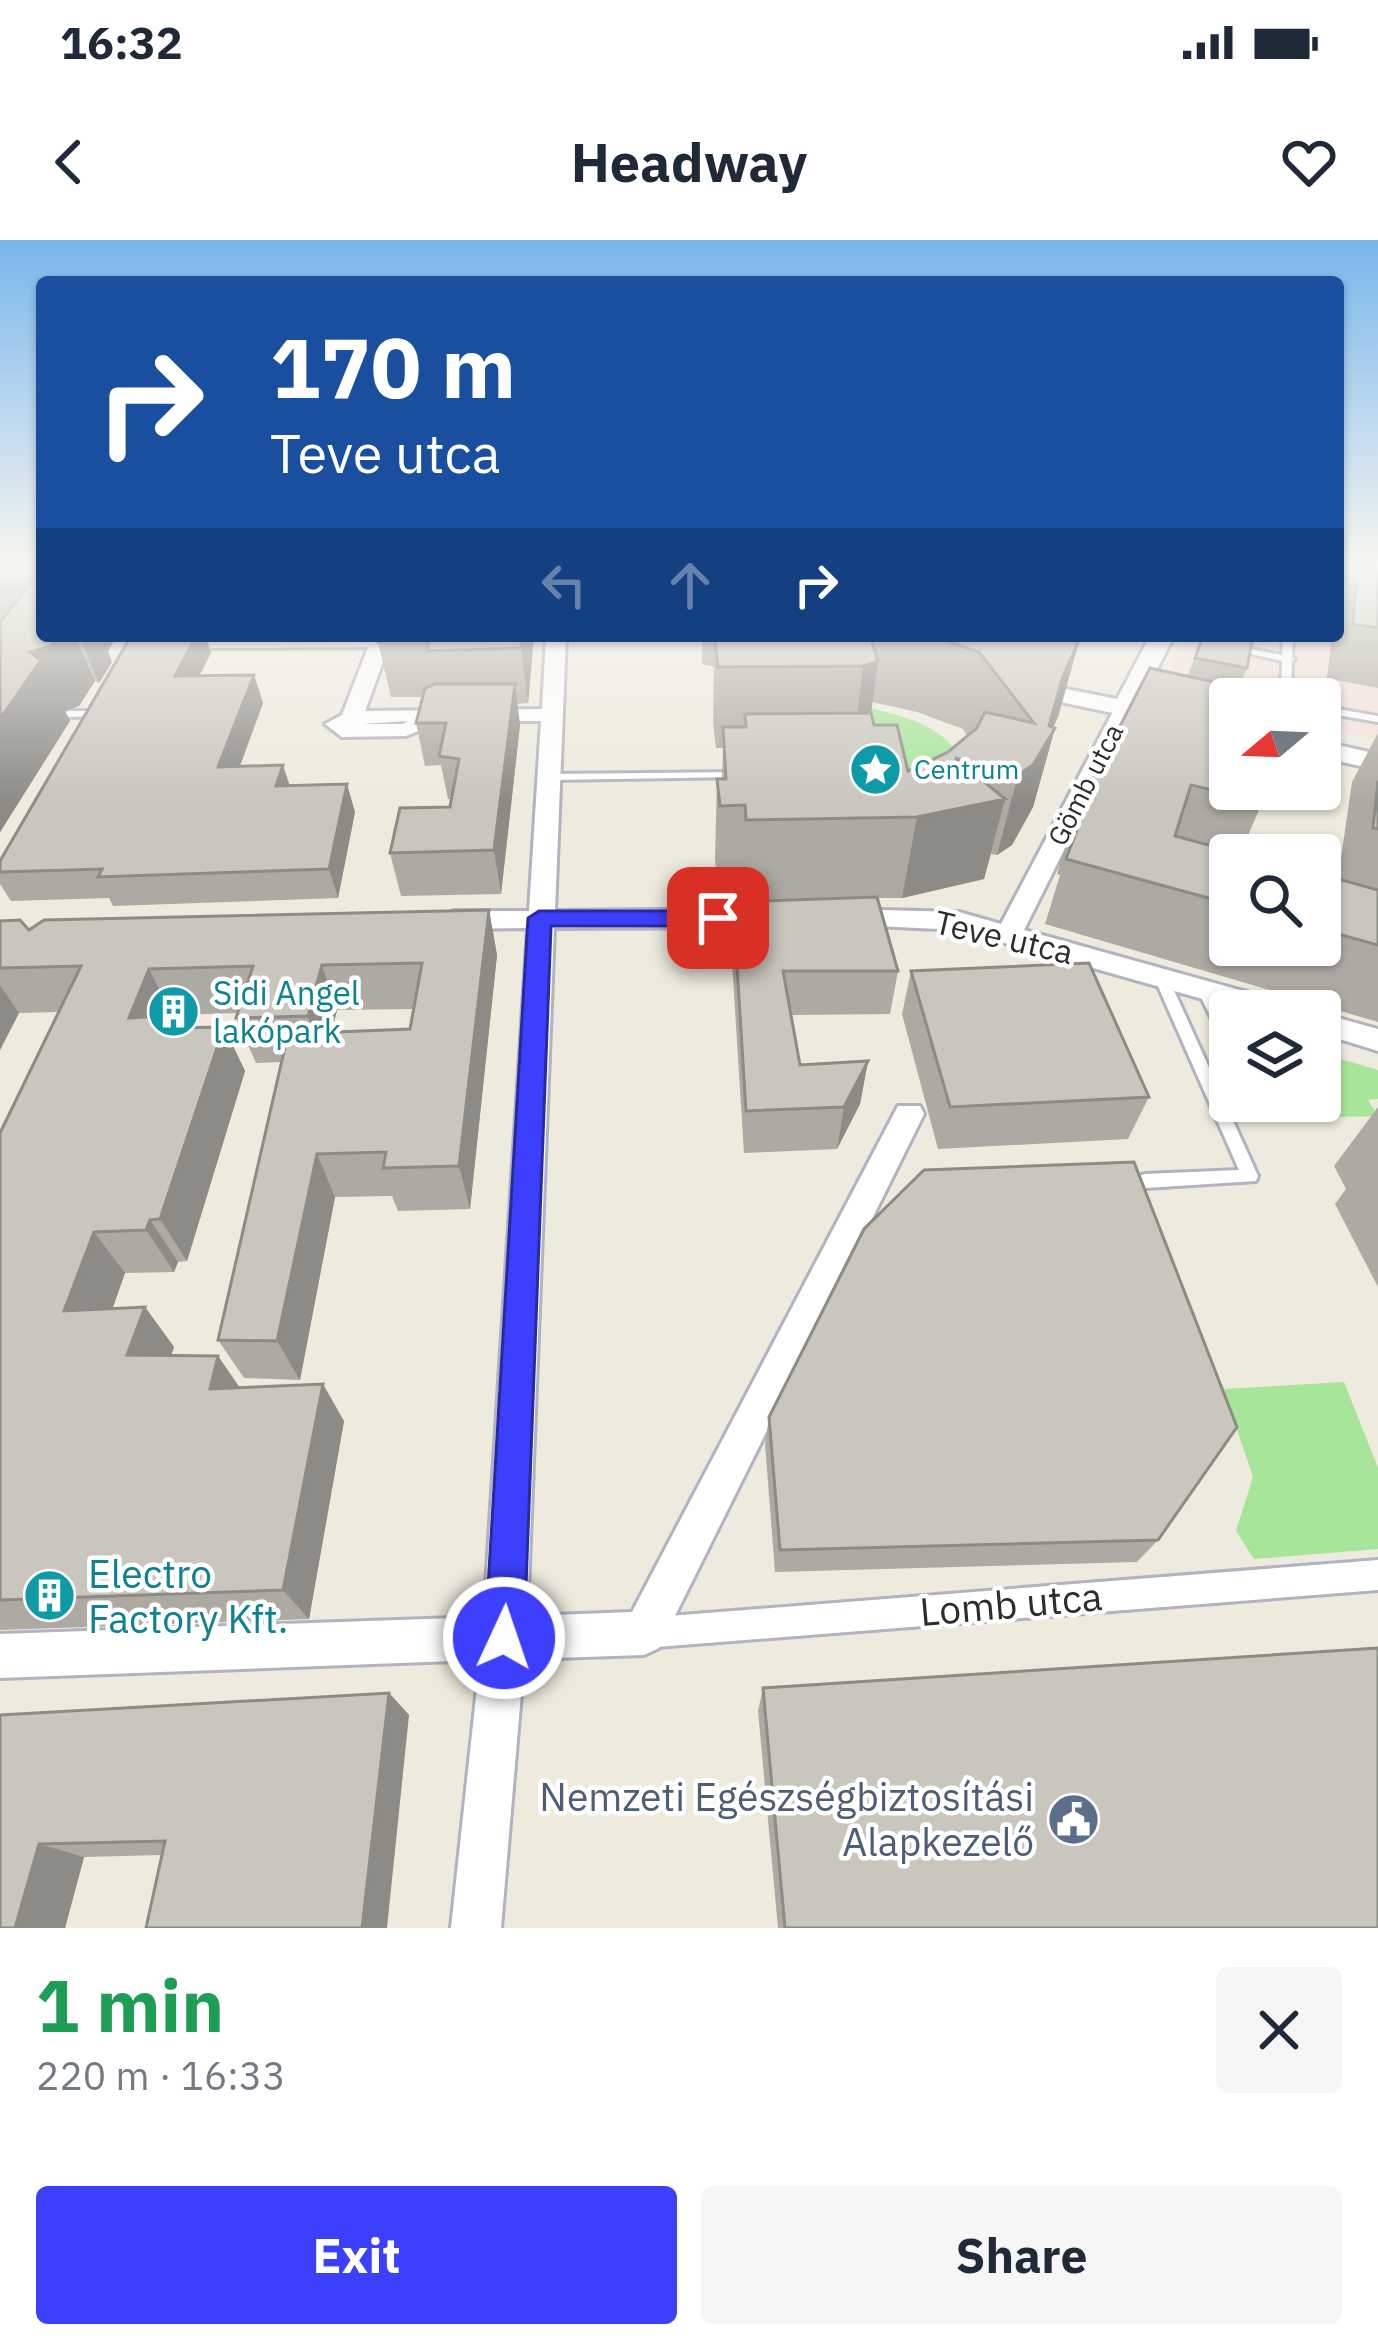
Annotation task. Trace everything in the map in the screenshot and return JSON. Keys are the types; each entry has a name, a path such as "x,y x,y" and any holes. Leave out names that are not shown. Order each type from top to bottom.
{"street":[{"path":"379,645 352,717 339,720 337,730 383,733 433,718 550,715"},
{"path":"476,1928 504,1638 555,645"},
{"name":"Gömb utca","path":"1009,934 1157,645"},
{"path":"997,682 1209,724"},
{"path":"1341,754 1378,762"},
{"name":"Teve utca","path":"424,921 940,919 1209,990"},
{"path":"1341,1029 1378,1040"},
{"path":"644,1633 909,1114"},
{"name":"Lomb utca","path":"0,1656 644,1633 1378,1575"}],"lane":[{"path":"181,646 379,645"},
{"path":"1288,678 1289,645"},
{"path":"1231,648 1290,659"},
{"path":"1341,713 1378,719"},
{"path":"68,714 96,714"},
{"path":"550,777 757,774"},
{"path":"1145,1181 1250,1176 1161,977"},
{"path":"1204,989 1209,999"}],"shaded area":[{"path":"1179,645 1378,645 1378,739 1341,731 1341,678 1209,678 1209,696 1159,695"}],"green space":[{"path":"864,706 924,725 947,741 968,767 955,796 851,757 886,755"},
{"path":"1341,1059 1378,1070 1378,1099 1368,1100 1378,1116 1341,1117"},
{"path":"1344,1382 1378,1468 1378,1549 1254,1559 1236,1531 1253,1477 1223,1389"}],"building":[{"path":"0,645 52,645 30,652 41,660 0,719"},
{"path":"126,645 191,645 175,676 254,675 218,767 283,765 276,786 347,784 329,869 98,877 102,869 0,872 0,861"},
{"path":"428,645 521,645 521,648 427,651"},
{"path":"715,645 873,645 878,662 863,666 718,667"},
{"path":"958,645 1077,645 1049,726 1055,728 1033,765 1018,775 955,758 1005,799 917,817 746,820 745,805 720,806 717,779 726,779 723,727 746,727 745,714 871,713 874,725 897,725 908,771 948,752 977,728 985,712 1034,723 979,652"},
{"path":"1200,645 1251,645 1247,668 1195,658"},
{"path":"1150,668 1209,681 1209,789 1191,785 1175,836 1209,845 1209,898 1066,859 1084,811 1077,809"},
{"path":"515,684 494,850 390,853 400,808 450,807 459,759 439,756 446,723 416,723 425,688"},
{"path":"1378,781 1378,829 1373,828"},
{"path":"1341,880 1378,890 1378,945 1341,935"},
{"path":"877,897 898,971 783,971 800,1065 868,1061 844,1107 746,1111 733,902"},
{"path":"489,910 459,1166 383,1168 386,1152 317,1154 277,1341 218,1340 288,1034 410,1029 422,963 322,965 308,1016 236,1018 253,966 149,969 129,1018 174,1015 170,1028 224,1027 160,1219 150,1220 146,1230 94,1232 64,1311 145,1307 127,1355 218,1356 210,1389 323,1384 283,1590 0,1600 0,1133 81,966 0,968 0,921 20,920 29,930 44,920"},
{"path":"1089,963 1149,1097 950,1107 911,971"},
{"path":"1134,1162 1237,1427 1158,1540 780,1550 769,1417 864,1229 924,1170"},
{"name":"Nemzeti Egészségbiztosítási Alapkezelő","path":"1378,1648 1378,1928 785,1928 763,1688"},
{"path":"389,1693 362,1928 146,1928 165,1841 39,1844 15,1928 0,1928 0,1715"}],"place":[{"name":"Centrum","path":"875,770"},
{"name":"Sidi Angel lakópark","path":"174,1012"},
{"name":"Electro Factory Kft.","path":"49,1596"},
{"name":"Nemzeti Egészségbiztosítási Alapkezelő","path":"1073,1819"}],"route":[{"path":"504,1638 539,918 718,918"}]}
